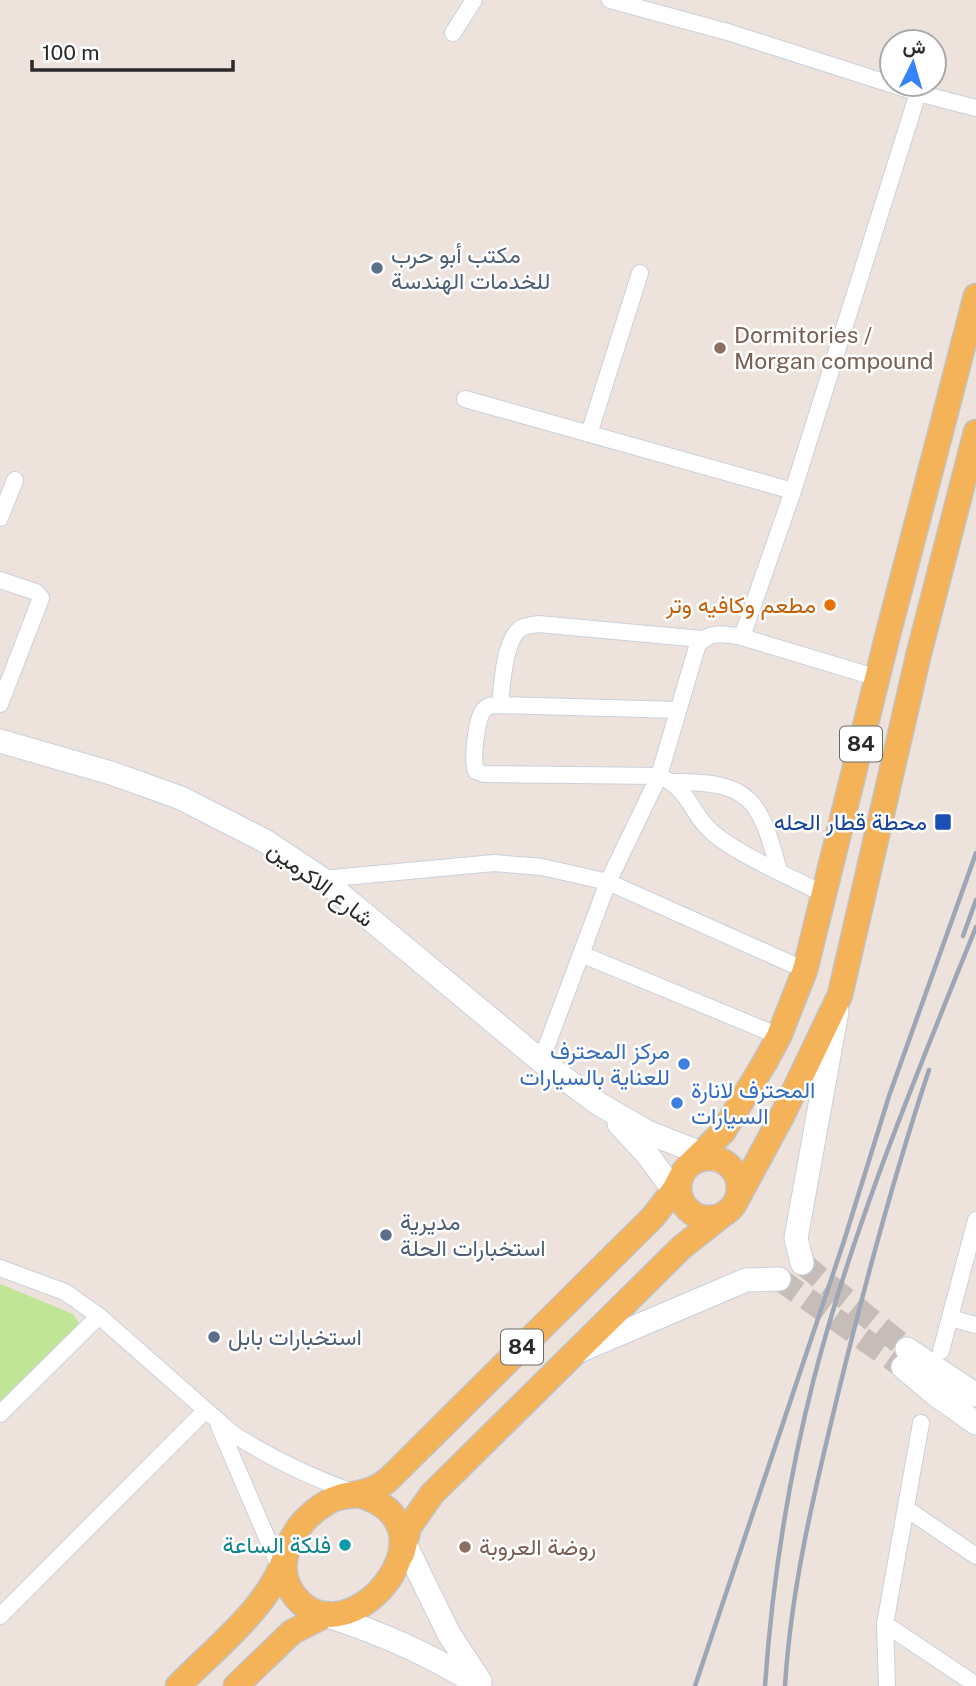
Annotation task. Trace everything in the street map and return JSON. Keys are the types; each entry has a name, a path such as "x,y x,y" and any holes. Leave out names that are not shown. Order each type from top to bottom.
{"main road":[{"name":"84","path":"178,1686 271,1590 283,1570 285,1549 295,1532 327,1502 358,1496 381,1486 653,1217 692,1174 723,1132 779,1036 805,970 976,296"},
{"name":"84","path":"236,1686 292,1632 324,1614 336,1615 351,1611 368,1600 396,1569 409,1527 432,1493 682,1247 731,1206 783,1114 839,995 914,675 976,432"},
{"path":"894,613 900,622 909,626 921,626 927,622"},
{"path":"879,671 886,660 898,660 907,664 914,675"},
{"path":"734,1171 739,1190 731,1206 716,1217 697,1216 692,1174 734,1171"},
{"path":"358,1496 388,1509 398,1522 403,1545"},
{"path":"283,1570 293,1595 305,1606 324,1614"}],"street":[{"path":"453,33 474,0"},
{"path":"610,0 731,33 878,80"},
{"path":"742,637 793,491 916,98"},
{"path":"937,98 976,108"},
{"path":"589,434 640,273"},
{"path":"465,399 793,491"},
{"path":"0,518 15,480"},
{"path":"0,599 3,581 36,592 41,598 0,704"},
{"path":"500,705 508,652 514,637 522,628 538,624 702,639 726,634 879,671"},
{"path":"541,1060 608,883 666,779 678,710 697,647 702,639"},
{"path":"678,710 487,706 482,712 473,764 476,771 484,774 666,779 704,782 742,793 757,806 768,829 779,871"},
{"name":"شارع الاكرمين","path":"0,741 111,773 181,798 265,841 322,879 541,1060 599,1104 647,1132 692,1174"},
{"path":"666,779 686,794 697,815 713,833 733,847 823,894"},
{"path":"322,879 494,863 542,867 608,883 805,970"},
{"path":"580,954 779,1036"},
{"path":"802,1263 796,1238 839,995"},
{"name":"شارع الاكرمين","path":"599,1104 647,1154 692,1174"},
{"path":"941,1351 975,1223"},
{"path":"0,1269 65,1292 99,1316 233,1434 254,1448 358,1496"},
{"path":"576,1352 746,1280 779,1279"},
{"path":"0,1414 99,1316"},
{"path":"950,1318 976,1325"},
{"path":"976,1395 905,1358 935,1394 976,1423"},
{"path":"210,1414 283,1570"},
{"path":"0,1616 210,1414"},
{"path":"887,1686 885,1624 921,1423"},
{"path":"907,1509 976,1556"},
{"path":"403,1545 449,1634 482,1686"},
{"path":"324,1614 418,1650 482,1686"},
{"path":"885,1624 976,1685"}],"green space":[{"path":"0,1284 73,1314 79,1323 0,1401"}],"tunnel":[{"path":"802,1263 907,1349"},
{"path":"779,1279 903,1367"}],"railway":[{"path":"695,1686 844,1241 889,1096 976,853"},
{"path":"963,936 976,900"},
{"path":"765,1686 772,1609 789,1495 804,1419 829,1324 887,1152 976,927"},
{"path":"785,1686 792,1613 820,1469 880,1233 929,1070"}],"place":[{"name":"مكتب أبو حرب للخدمات الهندسة","path":"377,268"},
{"name":"Dormitories / Morgan compound","path":"720,348"},
{"name":"مطعم وكافيه وتر","path":"830,605"},
{"name":"محطة قطار الحله","path":"943,822"},
{"name":"مركز المحترف للعناية بالسيارات","path":"684,1064"},
{"name":"المحترف لانارة السيارات","path":"677,1103"},
{"name":"مديرية استخبارات الحلة","path":"386,1235"},
{"name":"استخبارات بابل","path":"214,1337"},
{"name":"فلكة الساعة","path":"345,1545"},
{"name":"روضة العروبة","path":"465,1547"}]}
